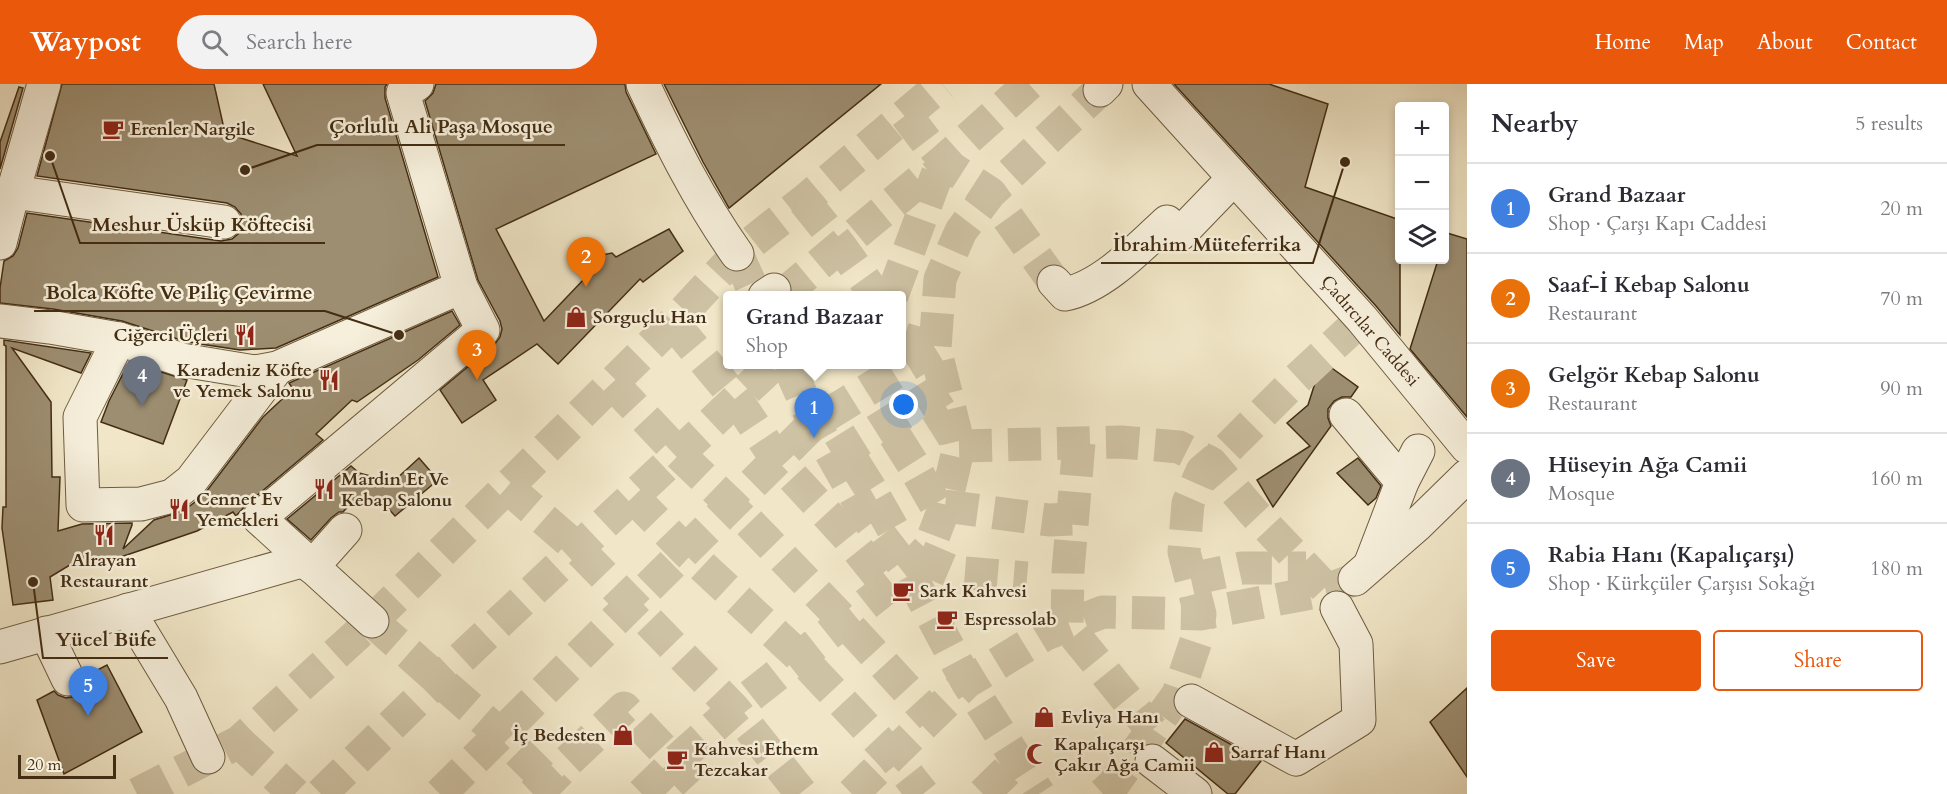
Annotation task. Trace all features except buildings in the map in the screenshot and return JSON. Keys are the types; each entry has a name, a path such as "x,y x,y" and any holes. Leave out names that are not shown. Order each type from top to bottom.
{"street":[{"path":"0,243 44,84"},
{"path":"372,621 259,518 483,330 461,287 403,93 417,84"},
{"path":"643,84 674,150 719,229 737,255"},
{"name":"Çadırcılar Caddesi","path":"1149,84 1362,319 1467,447"},
{"path":"1054,282 1065,294 1077,291 1128,260 1167,222 1179,235 1234,178"},
{"path":"13,192 224,222"},
{"path":"0,321 118,339 182,360 255,372 278,368 461,287"},
{"path":"118,339 80,417 83,505 141,504 172,496 191,481 278,368"},
{"path":"1346,415 1402,482"},
{"path":"1418,451 1362,573 1418,524 1467,476"},
{"path":"0,647 128,610 309,563 345,530"},
{"path":"1191,701 1296,759 1359,720 1356,644 1336,608"},
{"path":"128,610 180,698 208,757"},
{"path":"46,633 68,679"},
{"path":"1152,761 1195,794"}],"tunnel":[{"path":"137,794 239,742 372,621 673,323 737,254 804,201 942,84"},
{"path":"787,291 942,162 1029,84"},
{"path":"642,794 734,709 908,571 929,548 945,506 959,446 935,348 940,279 961,231 990,193 1100,90"},
{"path":"906,115 942,162 990,193 1054,282"},
{"path":"894,291 941,164"},
{"path":"804,201 872,291"},
{"path":"737,254 754,291"},
{"path":"1103,794 1113,785 1178,694 1196,641 1200,614 1184,552 1188,503 1202,471 1362,319"},
{"path":"673,323 737,400 777,460 847,536 887,586"},
{"path":"906,340 935,348"},
{"path":"906,366 935,348"},
{"path":"321,794 438,680 769,369"},
{"path":"790,369 814,423 870,522 908,571 967,682 1039,794"},
{"path":"440,794 814,423 901,369"},
{"path":"612,383 844,621 932,717"},
{"path":"834,457 946,387"},
{"path":"848,484 953,418"},
{"path":"959,446 1121,442 1179,447 1211,463 1254,513 1327,590 1335,605"},
{"path":"1079,443 1068,571 1067,626 1152,730"},
{"path":"870,522 952,475"},
{"path":"507,487 578,549 734,709 802,794"},
{"path":"633,497 686,551 800,657 892,755 923,794"},
{"path":"945,506 1049,520 1072,519"},
{"path":"919,557 954,572 1027,578"},
{"path":"1191,579 1242,568 1306,568"},
{"path":"852,794 967,682 1046,634 1103,612 1200,614 1327,590 1355,579"},
{"path":"372,621 500,734 560,794"},
{"path":"533,794 624,708 705,794"},
{"path":"239,742 295,794"},
{"path":"983,794 1017,761"}],"place":[{"name":"Erenler Nargile","path":"113,129"},
{"name":"Meshur Üsküp Köftecisi","path":"50,156"},
{"name":"İbrahim Müteferrika","path":"1345,162"},
{"name":"Çorlulu Ali Paşa Mosque","path":"245,170"},
{"name":"Saaf-İ Kebap Salonu","path":"586,287"},
{"name":"Sorguçlu Han","path":"576,317"},
{"name":"Ciğerci Üçleri","path":"245,335"},
{"name":"Bolca Köfte Ve Piliç Çevirme","path":"399,335"},
{"name":"Karadeniz Köfte ve Yemek Salonu","path":"329,380"},
{"name":"Gelgör Kebap Salonu","path":"477,380"},
{"name":"Hüseyin Ağa Camii","path":"142,406"},
{"name":"Grand Bazaar","path":"814,438"},
{"name":"Mardin Et Ve Kebap Salonu","path":"324,489"},
{"name":"Cennet Ev Yemekleri","path":"179,509"},
{"name":"Alrayan Restaurant","path":"104,535"},
{"name":"Yücel Büfe","path":"33,582"},
{"name":"Sark Kahvesi","path":"903,591"},
{"name":"Espressolab","path":"947,619"},
{"name":"Rabia Hanı (Kapalıçarşı)","path":"88,716"},
{"name":"Evliya Hanı","path":"1044,717"},
{"name":"İç Bedesten","path":"623,735"},
{"name":"Sarraf Hanı","path":"1214,752"},
{"name":"Kapalıçarşı Çakır Ağa Camii","path":"1037,754"},
{"name":"Kahvesi Ethem Tezcakar","path":"677,759"}]}
